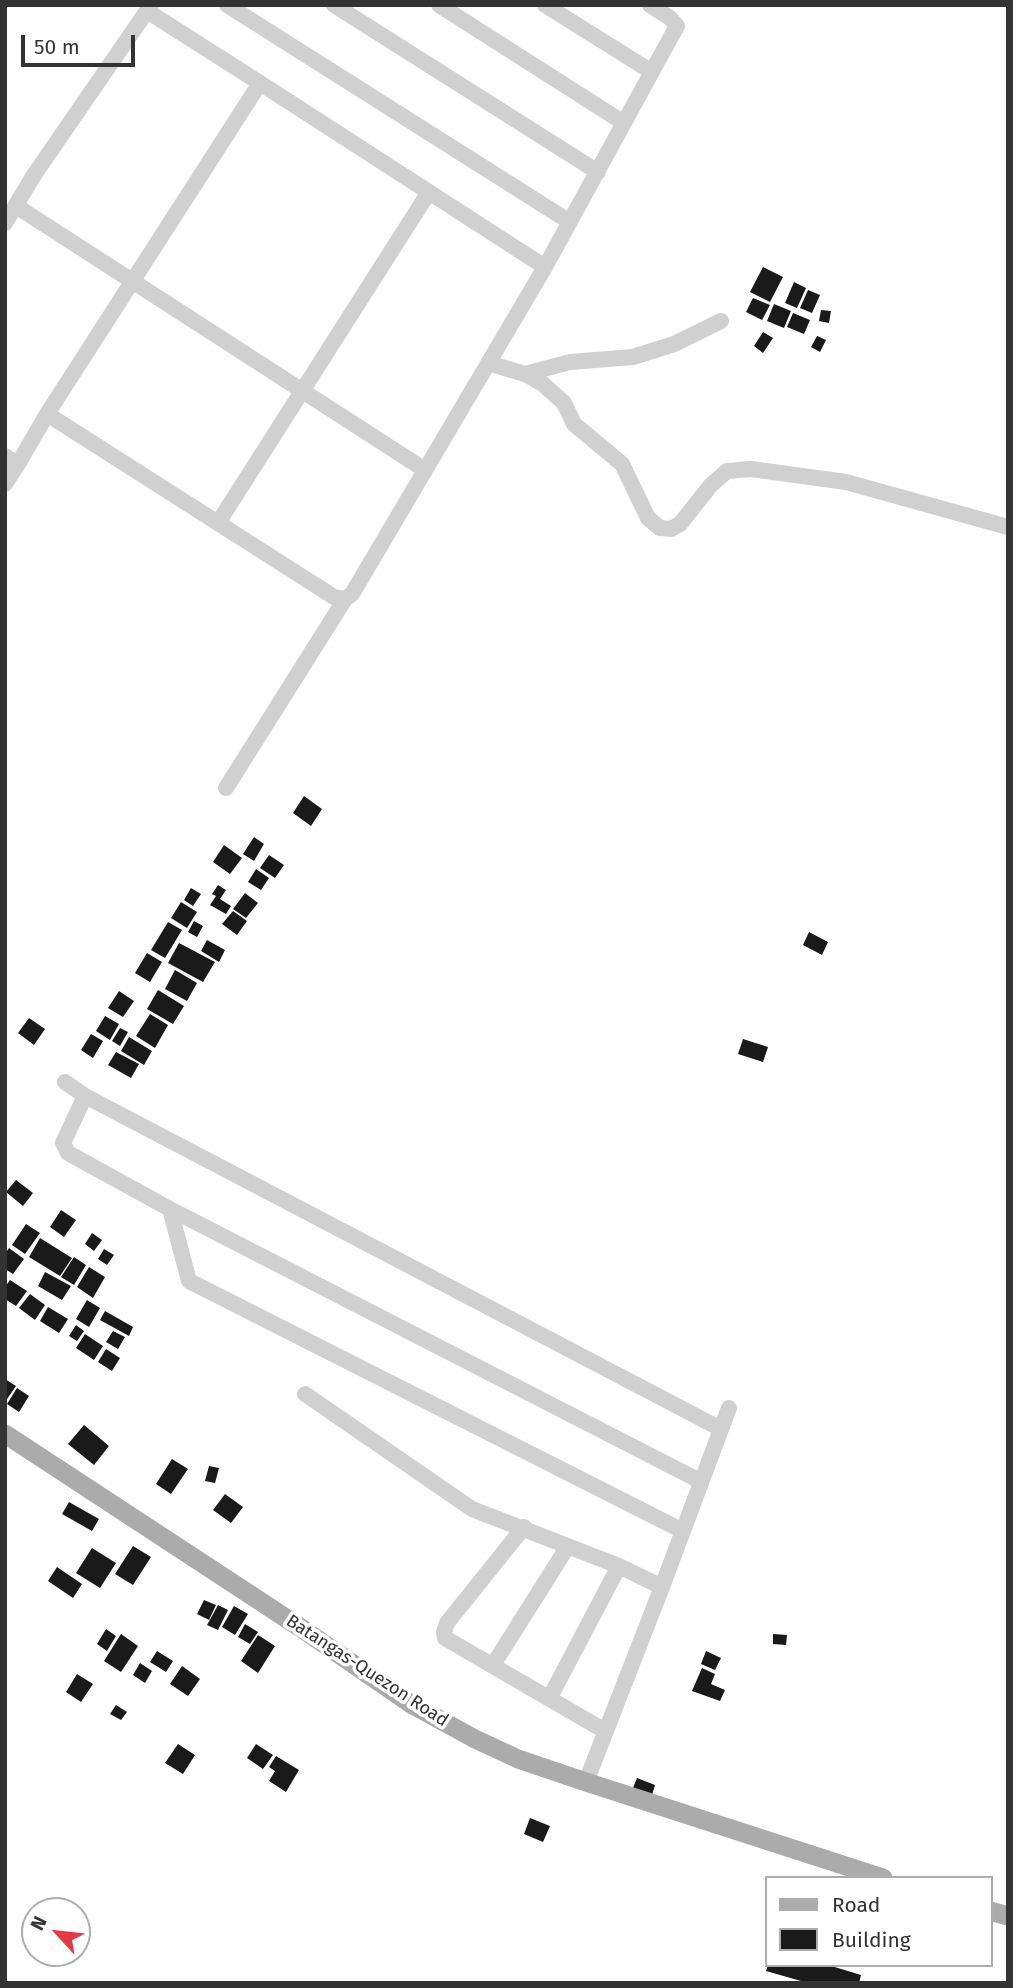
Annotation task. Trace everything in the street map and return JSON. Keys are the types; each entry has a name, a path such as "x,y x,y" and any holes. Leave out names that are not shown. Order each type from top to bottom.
{"main road":[{"name":"Batangas-Quezon Road","path":"5,1434 301,1628 411,1704 475,1739 518,1759 877,1876"}],"street":[{"path":"227,5 570,222"},
{"path":"334,5 597,172"},
{"path":"439,5 624,123"},
{"path":"545,5 652,72"},
{"path":"226,788 345,598 352,594 545,267 677,26 650,5"},
{"path":"5,223 149,8 545,267"},
{"path":"5,484 12,460 47,414 260,83"},
{"path":"218,523 429,192"},
{"path":"16,206 425,470"},
{"path":"525,374 570,362 633,357 674,344 721,321"},
{"path":"488,363 525,374 543,384 564,404 574,424 622,464 648,518 660,528 671,529 680,524 711,485 727,471 751,469 846,482 1008,527"},
{"path":"47,414 334,597 345,598"},
{"path":"65,1082 85,1096 721,1429"},
{"path":"85,1096 63,1143 68,1153 170,1209 700,1481"},
{"path":"170,1209 189,1281 683,1531"},
{"path":"304,1394 472,1509 619,1566 662,1587"},
{"path":"586,1782 729,1408"},
{"path":"524,1527 447,1623 445,1638 605,1731"},
{"path":"493,1665 568,1546"},
{"path":"549,1699 619,1566"}],"building":[{"path":"763,267 783,277 770,302 750,292"},
{"path":"794,282 806,288 797,308 785,303"},
{"path":"808,290 820,295 812,313 800,308"},
{"path":"753,298 770,305 762,320 746,312"},
{"path":"774,304 791,311 784,328 767,321"},
{"path":"821,310 831,311 829,323 819,321"},
{"path":"793,313 810,320 804,334 787,327"},
{"path":"763,332 773,338 763,353 754,346"},
{"path":"817,336 826,340 820,352 811,347"},
{"path":"304,796 322,809 311,826 293,813"},
{"path":"254,837 264,844 254,861 243,854"},
{"path":"224,845 242,858 230,874 213,862"},
{"path":"269,855 284,865 275,878 260,868"},
{"path":"256,869 269,878 261,890 248,882"},
{"path":"218,885 226,890 220,899 231,906 226,914 210,905 216,896 212,894"},
{"path":"191,888 201,894 193,906 184,900"},
{"path":"245,893 258,903 246,918 233,909"},
{"path":"181,902 197,912 187,928 171,918"},
{"path":"233,911 247,921 237,935 222,924"},
{"path":"194,921 203,926 197,937 188,932"},
{"path":"168,922 182,930 165,958 151,950"},
{"path":"809,932 828,942 822,955 803,945"},
{"path":"207,940 225,950 219,962 201,951"},
{"path":"179,943 215,962 203,982 168,963"},
{"path":"147,953 162,962 150,982 135,973"},
{"path":"175,970 197,983 187,1001 165,989"},
{"path":"158,990 184,1006 173,1024 147,1009"},
{"path":"119,991 134,1001 123,1017 108,1008"},
{"path":"150,1014 168,1025 155,1048 136,1036"},
{"path":"105,1016 119,1024 110,1040 96,1031"},
{"path":"29,1018 45,1029 34,1045 18,1033"},
{"path":"120,1028 128,1032 120,1046 112,1041"},
{"path":"91,1034 103,1041 93,1058 81,1050"},
{"path":"129,1037 152,1051 144,1065 121,1051"},
{"path":"743,1039 768,1047 763,1062 738,1054"},
{"path":"116,1052 139,1064 131,1078 108,1065"},
{"path":"16,1180 33,1193 23,1206 6,1192"},
{"path":"61,1210 76,1220 64,1237 50,1227"},
{"path":"26,1224 40,1233 25,1254 12,1245"},
{"path":"92,1233 102,1240 94,1251 85,1244"},
{"path":"40,1238 72,1258 60,1276 29,1257"},
{"path":"9,1248 24,1259 13,1274 5,1269 5,1254"},
{"path":"104,1249 114,1255 107,1265 98,1259"},
{"path":"74,1257 86,1265 74,1285 61,1277"},
{"path":"89,1267 105,1277 93,1298 77,1287"},
{"path":"45,1272 71,1286 62,1300 38,1286"},
{"path":"10,1280 27,1291 16,1306 5,1299 5,1287"},
{"path":"30,1294 45,1305 35,1320 19,1308"},
{"path":"87,1300 100,1308 89,1327 76,1319"},
{"path":"48,1307 68,1319 59,1333 40,1321"},
{"path":"105,1311 133,1327 129,1336 100,1320"},
{"path":"76,1325 84,1331 77,1341 69,1336"},
{"path":"113,1331 125,1337 118,1349 106,1342"},
{"path":"85,1334 103,1346 94,1360 76,1348"},
{"path":"106,1349 120,1358 112,1371 98,1362"},
{"path":"5,1379 16,1386 5,1402"},
{"path":"17,1388 29,1396 19,1412 7,1404"},
{"path":"84,1425 109,1446 94,1465 68,1444"},
{"path":"172,1459 188,1469 171,1494 156,1484"},
{"path":"209,1466 219,1468 215,1483 205,1481"},
{"path":"225,1494 243,1507 231,1523 213,1510"},
{"path":"69,1502 99,1519 92,1531 62,1514"},
{"path":"133,1546 151,1557 133,1585 115,1574"},
{"path":"92,1548 116,1563 100,1588 76,1573"},
{"path":"57,1567 82,1584 73,1598 48,1581"},
{"path":"204,1600 216,1605 209,1620 197,1614"},
{"path":"218,1605 228,1610 218,1630 207,1625"},
{"path":"234,1606 248,1614 235,1635 222,1627"},
{"path":"245,1624 258,1632 250,1644 238,1637"},
{"path":"106,1629 116,1636 107,1651 97,1644"},
{"path":"121,1634 138,1646 121,1672 104,1661"},
{"path":"773,1634 787,1635 786,1645 773,1644"},
{"path":"258,1635 275,1646 258,1673 241,1661"},
{"path":"157,1651 173,1661 166,1672 150,1662"},
{"path":"706,1651 721,1658 715,1670 701,1664"},
{"path":"140,1663 152,1671 145,1683 133,1675"},
{"path":"182,1666 200,1679 188,1696 170,1684"},
{"path":"702,1668 715,1674 711,1684 725,1690 720,1701 692,1691"},
{"path":"77,1674 93,1684 81,1702 66,1692"},
{"path":"116,1705 127,1712 121,1720 110,1714"},
{"path":"178,1744 195,1755 183,1774 165,1763"},
{"path":"256,1744 273,1755 263,1769 247,1758"},
{"path":"276,1756 299,1770 286,1792 269,1781 275,1771 269,1767"},
{"path":"637,1778 655,1785 652,1795 633,1788"},
{"path":"530,1818 550,1826 543,1842 524,1834"},
{"path":"767,1967 835,1967 861,1975 859,1983 808,1983 766,1971"}]}
